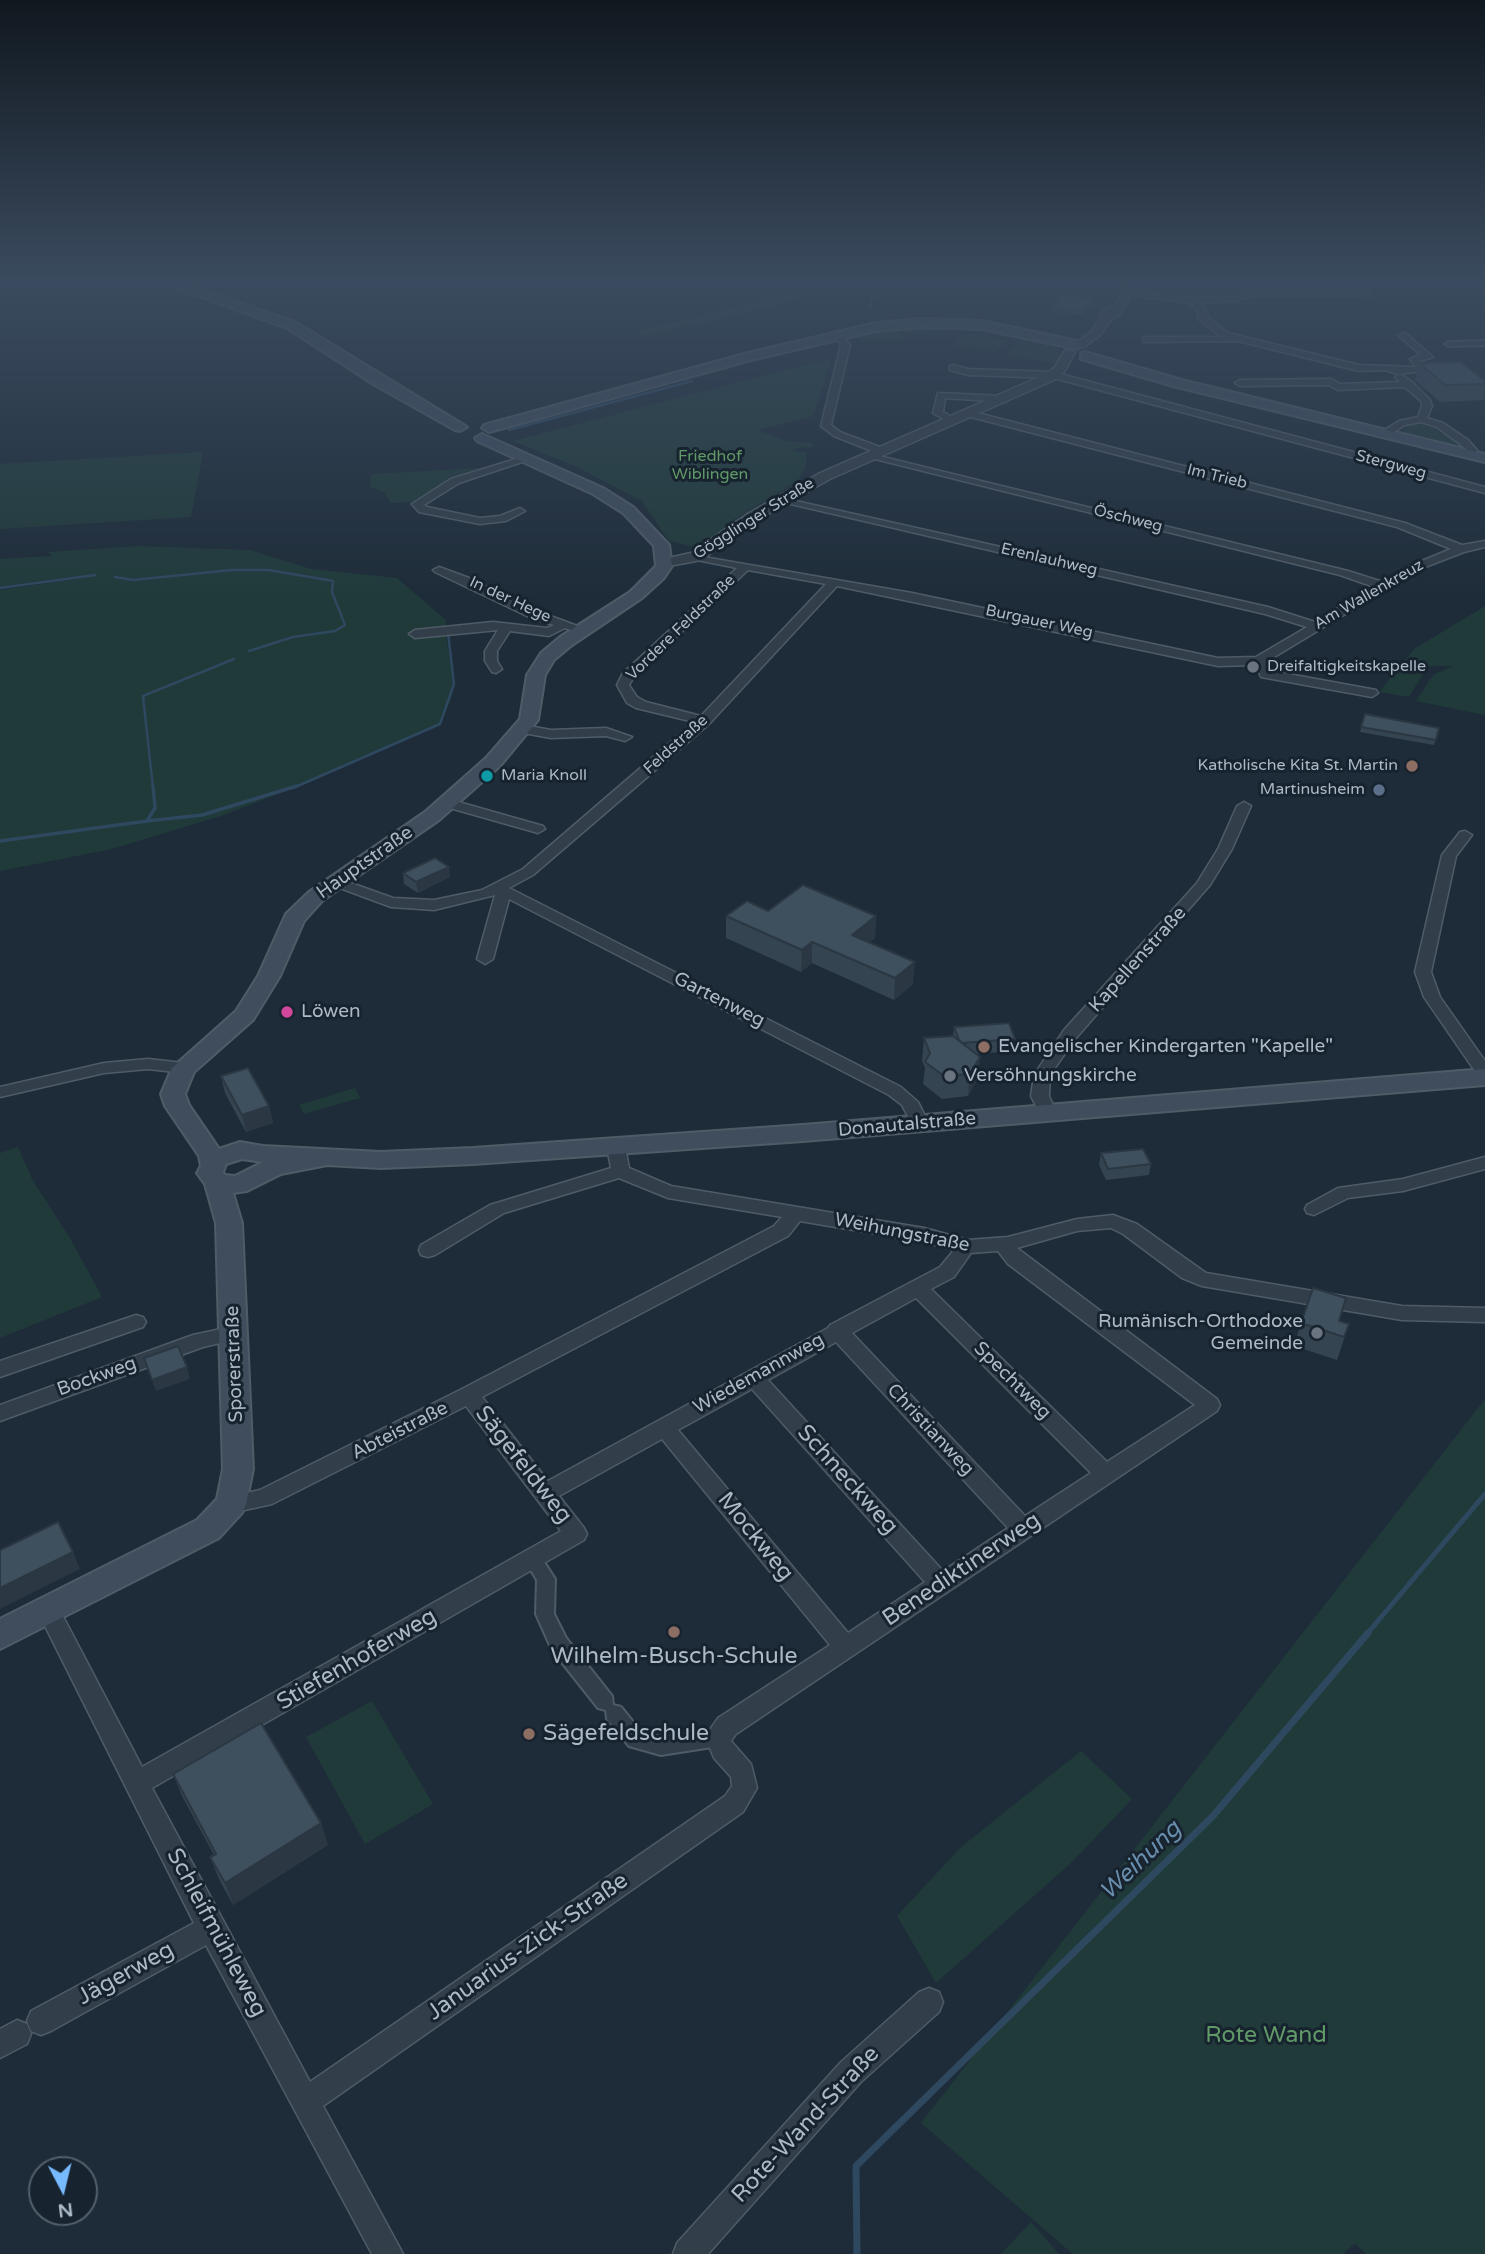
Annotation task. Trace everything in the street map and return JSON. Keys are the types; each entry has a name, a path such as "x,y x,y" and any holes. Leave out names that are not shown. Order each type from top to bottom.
{"main road":[{"path":"393,389 460,427 452,431 451,435 464,440 641,389"},
{"path":"1209,389 1383,435 1485,458"},
{"path":"486,433 508,450 564,475 573,484 618,503 655,536 665,561"},
{"name":"Hauptstraße","path":"181,1075 245,1015 257,998 295,919 316,896 384,852 448,803 523,729 531,714 534,681 539,667 553,651 642,590 658,575 665,561"},
{"path":"181,1075 211,1129 228,1147 251,1164"},
{"name":"Sporerstraße","path":"181,1075 173,1094 177,1106 209,1153 229,1223 238,1469 231,1504"},
{"name":"Donautalstraße","path":"214,1173 233,1185 251,1164 286,1164 328,1157 403,1160 619,1159 920,1124 1485,1075"},
{"name":"Sporerstraße","path":"229,1223 251,1164"},
{"path":"0,1635 208,1529 231,1504"}],"street":[{"path":"835,389 826,425 834,433 876,453"},
{"name":"Gögglinger Straße","path":"665,561 681,562 696,557 782,499 815,481 1026,389"},
{"name":"Stergweg","path":"1102,389 1485,490"},
{"path":"1414,389 1427,406 1422,419"},
{"path":"952,421 937,413 941,395 1006,399"},
{"name":"Im Trieb","path":"970,414 1401,525 1461,549"},
{"path":"1383,435 1402,423 1422,419 1440,425 1464,442 1470,447 1469,455"},
{"name":"Öschweg","path":"876,453 1344,573 1383,586"},
{"path":"520,511 502,519 480,521 423,510 417,504 455,481 526,459"},
{"name":"Erenlauhweg","path":"782,499 1268,611 1315,626"},
{"name":"Am Wallenkreuz","path":"1259,661 1416,567 1461,549 1485,544"},
{"name":"Burgauer Weg","path":"696,557 835,581 1218,662 1259,661"},
{"name":"Vordere Feldstraße","path":"704,721 641,705 632,699 623,685 627,676 746,566"},
{"name":"In der Hege","path":"439,570 533,614 582,630"},
{"name":"Feldstraße","path":"337,882 382,900 410,905 447,904 501,890 538,864 704,721 835,581"},
{"path":"415,634 508,626 549,632 564,624"},
{"path":"496,669 491,660 491,651 495,641 508,626"},
{"path":"1259,661 1266,669 1265,674 1372,693"},
{"path":"523,729 551,734 606,732 625,737"},
{"path":"448,803 538,829"},
{"name":"Kapellenstraße","path":"1047,1112 1040,1091 1042,1075 1070,1034 1199,890 1225,849 1244,806"},
{"path":"1465,835 1448,855 1423,972 1434,1001 1485,1075"},
{"path":"485,959 501,890"},
{"name":"Gartenweg","path":"501,890 895,1091 909,1102 920,1124"},
{"path":"0,1092 104,1068 148,1064 181,1075"},
{"path":"428,1250 497,1209 619,1159"},
{"name":"Weihungstraße","path":"619,1159 633,1180 668,1192 924,1235 965,1247 1003,1245 1077,1225 1111,1220 1126,1226 1189,1273 1206,1280 1402,1313 1485,1315"},
{"path":"1314,1209 1344,1192 1403,1185 1485,1163"},
{"name":"Abteistraße","path":"231,1504 264,1498 469,1395 781,1231 795,1214"},
{"name":"Benediktinerweg","path":"719,1739 727,1726 1210,1405 1015,1259 1003,1245"},
{"name":"Wiedemannweg","path":"545,1493 837,1330 947,1272 957,1262 965,1247"},
{"name":"Spechtweg","path":"918,1288 1105,1474"},
{"path":"0,1368 136,1322"},
{"name":"Christianweg","path":"837,1330 1023,1529"},
{"name":"Bockweg","path":"0,1413 200,1340 234,1333"},
{"name":"Schneckweg","path":"753,1377 941,1584"},
{"name":"Sägefeldweg","path":"469,1395 576,1534"},
{"name":"Mockweg","path":"664,1427 846,1647"},
{"name":"Stiefenhoferweg","path":"137,1783 576,1534"},
{"path":"533,1559 546,1579 545,1614 559,1644 636,1740 662,1746 719,1739"},
{"name":"Schleifmühleweg","path":"48,1610 211,1928 388,2254"},
{"name":"Januarius-Zick-Straße","path":"306,2101 734,1804 745,1788 742,1772 723,1750 719,1739"},
{"name":"Jägerweg","path":"19,2033 211,1928"},
{"name":"Rote-Wand-Straße","path":"688,2254 851,2072 929,2002"}],"green space":[{"name":"Friedhof Wiblingen","path":"712,389 822,389 813,416 758,430 786,441 813,443 812,447 795,448 796,452 806,452 806,466 798,481 733,520 739,523 699,548 669,541 642,501 575,466 513,441"},
{"path":"1421,422 1450,436 1463,448 1400,435 1409,424"},
{"path":"203,452 191,517 0,529 0,464"},
{"path":"480,468 441,484 412,502 391,503 384,492 370,487 371,474"},
{"path":"139,546 250,550 311,569 397,578 446,620 445,631 454,683 451,699 440,724 224,815 112,849 0,871 0,590 82,578 71,577 0,587 0,559 52,556 48,552"},
{"path":"1485,606 1485,715 1416,701 1433,675 1453,666 1428,666 1409,697 1379,692 1414,649"},
{"path":"355,1088 360,1098 304,1114 299,1105"},
{"path":"18,1147 33,1181 70,1238 102,1297 0,1338 0,1153"},
{"name":"Rote Wand","path":"1485,1399 1485,2254 1366,2254 1355,2243 1343,2254 1073,2254 921,2123"},
{"path":"372,1701 433,1804 365,1844 306,1737"},
{"path":"1081,1751 1132,1799 1072,1862 936,1983 897,1916 960,1848"},
{"path":"1031,2222 1059,2254 1001,2254"}],"building":[{"path":"1365,714 1439,728 1436,740 1361,727"},
{"path":"435,858 449,867 416,882 403,873"},
{"path":"803,885 876,916 852,935 915,962 895,978 812,942 802,950 726,916 747,901 768,911"},
{"path":"1009,1023 1015,1039 962,1043 954,1027"},
{"path":"953,1036 980,1057 970,1074 944,1076 925,1062 930,1053 924,1038"},
{"path":"248,1068 269,1106 242,1115 221,1076"},
{"path":"1143,1149 1151,1164 1108,1169 1101,1153"},
{"path":"1313,1288 1346,1298 1339,1321 1349,1324 1344,1337 1301,1323"},
{"path":"178,1346 187,1367 152,1380 144,1358"},
{"path":"58,1522 73,1552 0,1588 0,1550"},
{"path":"261,1723 321,1823 225,1883 210,1857 216,1854 173,1774"}],"waterway":[{"path":"509,430 661,389"},
{"path":"115,577 133,580 231,570 269,570 333,581 332,592 345,625 335,631 293,637 249,651"},
{"path":"0,588 95,575"},
{"path":"293,788 440,724 454,684 448,633"},
{"path":"153,788 143,696 234,659"},
{"path":"147,821 155,808 153,786"},
{"path":"147,821 202,815 297,786"},
{"path":"0,841 147,821"},
{"name":"Weihung","path":"1366,1635 1485,1494"},
{"name":"Weihung","path":"857,2254 856,2166 1213,1816 1368,1633"}],"place":[{"name":"Dreifaltigkeitskapelle","path":"1253,667"},
{"name":"Katholische Kita St. Martin","path":"1412,766"},
{"name":"Maria Knoll","path":"487,776"},
{"name":"Martinusheim","path":"1379,790"},
{"name":"Löwen","path":"287,1012"},
{"name":"Evangelischer Kindergarten \"Kapelle\"","path":"984,1047"},
{"name":"Versöhnungskirche","path":"950,1076"},
{"name":"Rumänisch-Orthodoxe Gemeinde","path":"1317,1333"},
{"name":"Wilhelm-Busch-Schule","path":"674,1632"},
{"name":"Sägefeldschule","path":"529,1734"}]}
